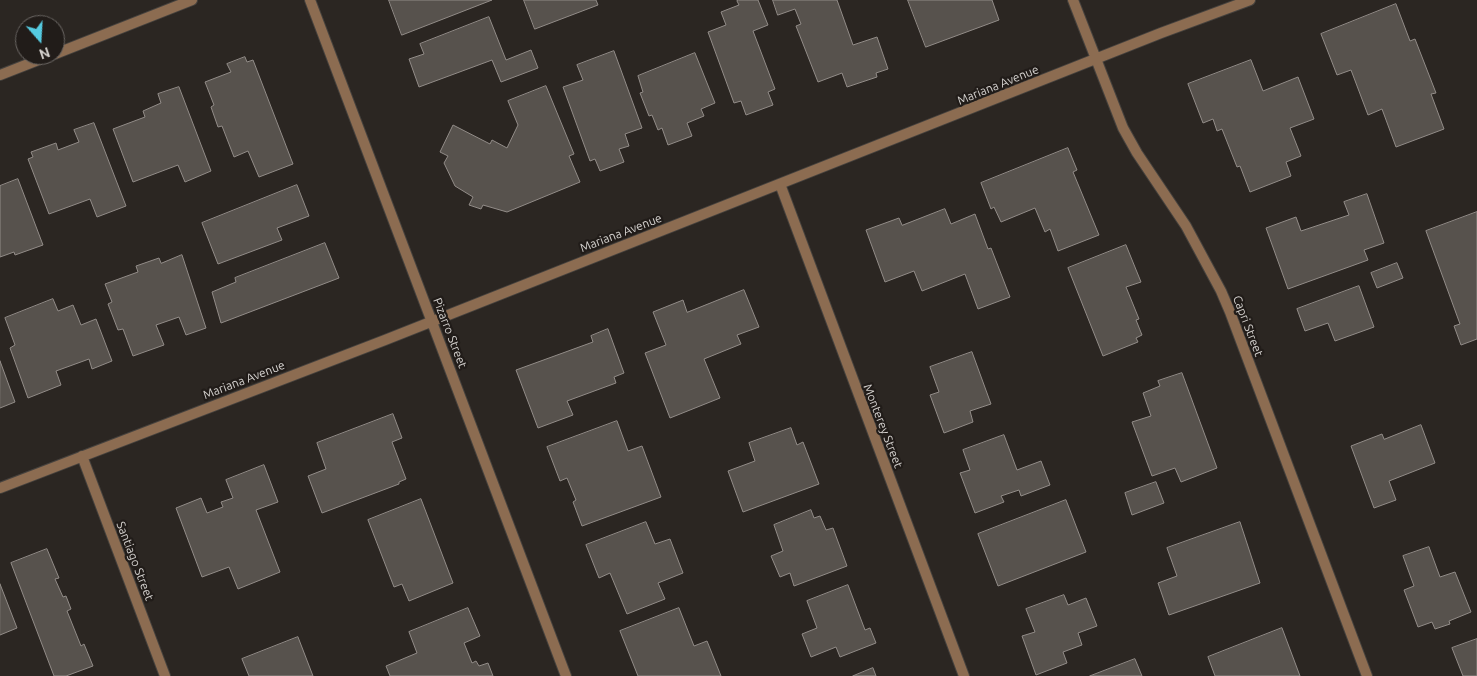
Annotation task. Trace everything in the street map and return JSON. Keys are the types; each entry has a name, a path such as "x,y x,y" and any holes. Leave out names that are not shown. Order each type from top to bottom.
{"street":[{"path":"65,50 192,0"},
{"name":"Pizarro Street","path":"310,0 566,676"},
{"name":"Capri Street","path":"1073,0 1123,128 1186,226 1227,305 1367,676"},
{"name":"Mariana Avenue","path":"0,488 432,321 1250,0"},
{"path":"0,75 26,65"},
{"name":"Monterey Street","path":"780,184 964,676"},
{"name":"Santiago Street","path":"82,456 165,676"}],"building":[{"path":"389,0 492,0 402,35"},
{"path":"524,0 596,0 598,5 535,29"},
{"path":"758,0 768,25 753,31 775,89 768,92 773,105 746,115 741,101 734,103 708,32 726,25 721,12 739,5 737,1"},
{"path":"773,0 837,0 853,45 877,37 888,69 876,73 877,77 847,87 842,73 818,82 796,26 801,24 795,9 778,15"},
{"path":"908,0 992,0 999,20 926,47"},
{"path":"1396,4 1410,41 1415,39 1436,93 1431,94 1444,129 1396,147 1382,109 1368,115 1351,70 1337,75 1321,34"},
{"path":"489,17 506,60 531,50 538,68 501,82 492,60 419,87 409,59 424,54 420,44"},
{"path":"614,51 642,128 625,134 629,146 619,149 624,162 600,171 595,159 590,161 563,87 583,80 577,65"},
{"path":"695,53 715,103 701,109 704,116 687,123 692,136 668,145 662,128 658,130 652,115 649,116 640,93 643,92 638,76"},
{"path":"245,57 247,62 253,60 293,164 259,177 248,151 234,157 222,126 218,127 211,107 214,105 205,82 231,72 227,64"},
{"path":"1251,60 1263,91 1298,77 1314,119 1290,128 1301,156 1286,162 1291,176 1250,192 1240,166 1237,167 1222,129 1217,131 1213,119 1203,123 1188,84"},
{"path":"546,86 574,154 569,156 580,182 507,212 483,205 481,209 469,205 473,197 455,186 444,163 448,156 440,152 453,125 490,144 492,140 507,148 518,125 508,101"},
{"path":"179,87 211,171 185,182 178,165 133,182 113,129 145,117 143,111 161,103 158,94"},
{"path":"94,123 126,206 97,217 90,199 49,214 28,159 33,157 31,152 56,143 58,150 79,142 74,130"},
{"path":"1068,148 1077,170 1073,172 1099,235 1058,251 1050,229 1045,232 1035,208 1001,222 994,207 991,209 981,183"},
{"path":"18,179 43,245 15,255 14,252 0,257 0,186"},
{"path":"297,185 309,216 277,228 282,240 218,264 202,223"},
{"path":"1367,194 1384,243 1364,250 1368,260 1288,289 1266,228 1296,217 1301,231 1349,215 1344,202"},
{"path":"945,209 951,224 975,214 988,249 991,248 1010,297 978,309 965,274 922,291 914,271 885,282 866,230 899,218 902,225"},
{"path":"1477,212 1477,339 1461,345 1454,326 1460,324 1426,231"},
{"path":"325,243 339,278 221,323 212,292 236,282 235,278"},
{"path":"1126,245 1141,282 1126,287 1139,319 1136,320 1142,335 1136,338 1138,342 1103,356 1068,268"},
{"path":"182,255 206,328 186,335 179,317 156,325 164,345 133,356 123,329 118,330 108,304 112,302 105,284 138,272 136,266 159,258 161,263"},
{"path":"1397,263 1403,278 1377,288 1371,273"},
{"path":"1359,286 1374,327 1335,341 1328,323 1305,331 1297,309"},
{"path":"744,290 759,327 737,335 741,344 704,359 720,398 670,418 645,353 666,345 653,312 683,300 687,312"},
{"path":"53,299 58,311 73,305 81,325 96,319 112,361 92,369 89,359 56,371 61,385 28,398 10,348 15,345 5,318"},
{"path":"608,329 624,373 614,377 616,383 567,401 573,415 538,428 516,370 593,342 591,336"},
{"path":"972,352 991,404 970,411 973,422 944,433 930,395 939,392 930,367"},
{"path":"0,361 15,402 0,408"},
{"path":"1182,373 1217,468 1181,482 1175,468 1152,476 1132,422 1151,416 1143,393 1160,386 1158,381"},
{"path":"393,414 402,438 392,442 406,479 399,482 399,484 322,513 308,476 326,469 317,443"},
{"path":"617,421 628,451 642,446 661,497 582,526 573,502 576,500 567,478 560,481 547,447"},
{"path":"1421,425 1435,463 1389,481 1396,500 1374,508 1351,446 1382,434 1384,439"},
{"path":"791,428 797,445 803,442 819,484 743,512 728,471 755,461 749,443"},
{"path":"1004,435 1017,470 1041,461 1050,485 1021,496 1019,490 1001,496 1004,502 975,513 960,473 970,470 963,450"},
{"path":"264,465 278,502 256,510 280,572 238,589 229,567 202,577 176,508 201,498 207,513 223,507 221,502 233,498 226,480"},
{"path":"1156,482 1164,503 1132,515 1125,493"},
{"path":"421,499 453,583 409,601 402,584 394,587 368,520"},
{"path":"1066,500 1086,552 998,586 978,534"},
{"path":"811,510 814,518 820,516 826,530 833,528 847,566 794,586 790,573 780,577 771,556 783,551 774,525"},
{"path":"646,522 655,544 670,539 683,573 658,583 665,599 627,614 610,573 599,578 586,545"},
{"path":"1240,522 1260,583 1169,615 1158,583 1177,576 1167,548"},
{"path":"1429,547 1440,577 1455,572 1471,612 1449,621 1450,624 1435,629 1432,622 1418,627 1404,590 1414,586 1403,556"},
{"path":"47,549 59,578 55,579 63,597 66,596 71,609 67,611 81,646 84,644 93,666 66,676 54,676 11,563"},
{"path":"0,584 17,628 0,635"},
{"path":"848,585 865,630 870,628 876,643 840,657 836,647 811,657 802,634 817,628 807,601"},
{"path":"1064,595 1068,605 1086,598 1097,626 1078,633 1082,645 1063,652 1067,663 1036,675 1022,636 1035,632 1026,609"},
{"path":"468,608 480,636 464,643 472,663 476,661 479,666 488,663 493,676 390,676 386,666 417,653 409,632"},
{"path":"679,608 694,646 707,641 721,676 638,676 620,631"},
{"path":"1282,628 1300,676 1215,676 1208,657"},
{"path":"298,637 313,676 249,676 242,659"},
{"path":"1477,639 1477,676 1463,676 1452,648"},
{"path":"1135,659 1142,676 1090,676"},
{"path":"873,668 876,676 853,676"}]}
